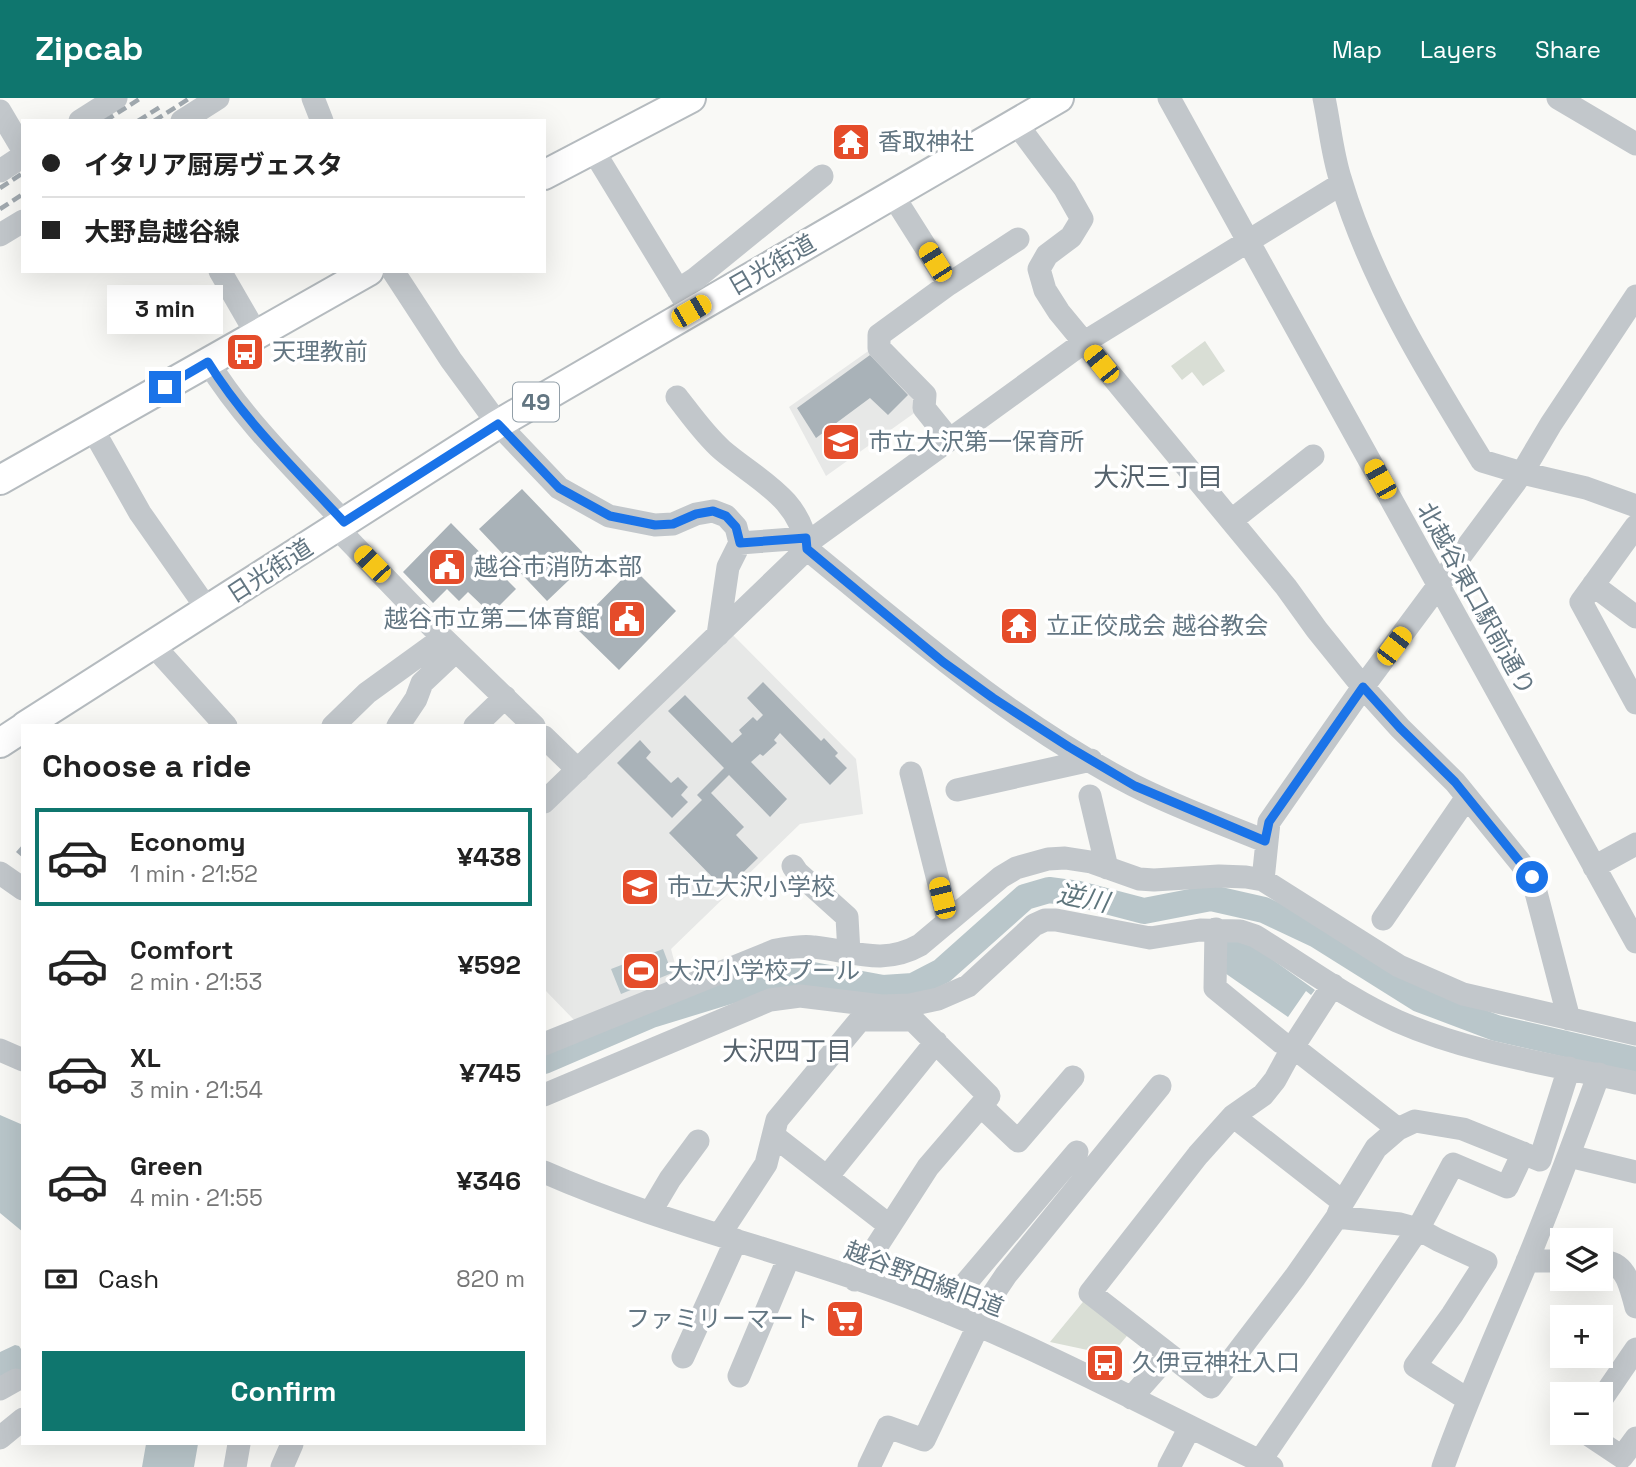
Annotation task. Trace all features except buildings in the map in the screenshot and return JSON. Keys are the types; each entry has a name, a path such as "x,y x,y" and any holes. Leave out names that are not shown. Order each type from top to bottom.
{"main road":[{"path":"546,174 691,98"},
{"name":"日光街道","path":"29,724 685,301 892,194 1059,98"},
{"path":"0,480 366,273"},
{"name":"日光街道","path":"0,743 21,729"}],"street":[{"path":"185,119 218,98"},
{"path":"313,98 321,119"},
{"name":"北越谷東口駅前通り","path":"1169,98 1636,942"},
{"path":"1324,98 1341,184 1394,311 1482,461 1586,488 1636,506"},
{"path":"1558,98 1636,144"},
{"path":"83,119 111,99"},
{"path":"0,111 21,147"},
{"path":"1016,123 1065,189 1082,219 1071,237 1047,255 1039,269 1045,290 1083,343 1232,520 1363,687 1455,782 1532,877 1569,1019"},
{"path":"593,150 685,301"},
{"path":"0,170 21,157"},
{"path":"685,301 695,279 822,176"},
{"path":"546,800 718,635 807,543 1083,343 1341,184"},
{"path":"892,194 949,284"},
{"path":"0,235 21,222"},
{"path":"949,439 923,408 925,396 879,348 879,335 949,284 1018,239"},
{"path":"221,273 257,335"},
{"path":"394,273 451,360 498,424 559,488 610,516 655,525 673,524 696,514 713,511 726,516 736,527 740,543 728,567 718,635"},
{"path":"1262,880 1269,822 1363,687 1522,473 1636,296"},
{"path":"208,362 231,398 340,525 449,644 505,697 527,724"},
{"path":"677,397 721,449 793,508 807,543 943,662 993,698 1135,786 1265,841"},
{"path":"92,428 140,513 208,610"},
{"path":"1232,520 1313,456"},
{"path":"1636,526 1627,557 1594,585 1581,602 1636,703"},
{"path":"740,543 807,543"},
{"path":"1594,585 1636,617"},
{"path":"335,724 367,693 449,644"},
{"path":"399,724 416,699 422,683 449,644"},
{"path":"153,645 224,724"},
{"path":"477,724 505,697"},
{"path":"546,739 578,770"},
{"path":"957,790 1091,760"},
{"path":"911,773 948,920"},
{"path":"1090,796 1107,868"},
{"path":"1382,919 1468,797"},
{"path":"1594,867 1636,844"},
{"path":"546,1043 776,950 795,946 871,956 906,953 920,945 1000,877 1028,864 1065,858 1091,862 1139,879 1219,876 1262,880 1360,944 1399,966 1463,994 1636,1034"},
{"path":"793,866 847,917 849,954"},
{"path":"0,873 21,888"},
{"path":"546,1094 770,1000 800,996 882,1006 910,1005 938,999 968,986 1034,925 1045,920 1150,938 1200,930 1240,931 1255,936 1367,1006 1399,1022 1457,1044 1636,1083"},
{"path":"1216,929 1215,988 1281,1042 1293,1047 1398,1129"},
{"path":"1333,985 1275,1080 1263,1095 1233,1116 1198,1155 1090,1293 1211,1387 1295,1277 1376,1148 1398,1129 1415,1121 1463,1129 1540,1160 1569,1068"},
{"path":"683,1357 728,1237 766,1164 777,1120 860,1020 913,1020 989,1096 928,1167 855,1280"},
{"path":"827,1177 936,1042"},
{"path":"0,1050 21,1059"},
{"path":"1443,1467 1467,1399 1527,1261 1599,1074"},
{"path":"981,1106 1018,1141 1073,1077"},
{"path":"869,1467 888,1427 924,1440 976,1325 1006,1275 1160,1086"},
{"path":"1233,1116 1340,1209 1418,1229 1486,1262 1415,1366 1467,1399"},
{"path":"774,1136 890,1226"},
{"path":"651,1211 698,1141"},
{"path":"946,1312 965,1284 1077,1152"},
{"path":"1266,1464 1418,1229 1453,1164 1507,1187 1523,1153"},
{"path":"1569,1156 1636,1172"},
{"name":"越谷野田線旧道","path":"546,1173 946,1312 1190,1427 1234,1459 1266,1464"},
{"path":"739,1376 789,1257"},
{"path":"1527,1261 1550,1261"},
{"path":"1613,1265 1620,1267 1628,1277 1636,1307"},
{"path":"1613,1383 1636,1349"},
{"path":"1132,1398 1169,1355"},
{"path":"0,1438 21,1421"},
{"path":"1170,1467 1190,1427"},
{"path":"1604,1445 1622,1457 1636,1438"},
{"path":"235,1467 239,1445"},
{"path":"282,1467 292,1445"}],"shaded area":[{"path":"1205,341 1225,371 1203,386 1192,372 1182,380 1171,366"},
{"name":"市立大沢第一保育所","path":"874,347 920,409 826,476 789,407"},
{"name":"市立大沢小学校","path":"730,632 856,759 863,814 800,824 671,949 679,979 576,1022 546,991 546,808"},
{"path":"1224,937 1245,940 1315,990 1311,995 1306,991 1288,1017 1222,971"},
{"name":"大沢小学校プール","path":"663,949 672,973 621,994 611,969"},
{"path":"0,1115 21,1124 21,1230 0,1213"},
{"path":"1087,1297 1131,1331 1111,1355 1050,1342"},
{"path":"15,1345 21,1349 21,1370 0,1380 0,1352"},
{"path":"146,1445 198,1445 194,1467 142,1467"}],"waterway":[{"name":"逆川","path":"546,1060 651,1015 782,975 802,973 883,988 913,986 942,971 1025,897 1049,890 1079,894 1144,911 1211,898 1264,910 1317,935 1419,999 1496,1028 1636,1060"}],"railway":[{"path":"108,119 141,98"},
{"path":"157,119 190,98"},
{"path":"141,119 160,107"},
{"path":"0,188 21,174"},
{"path":"0,209 21,195"}],"place":[{"name":"香取神社","path":"851,142"},
{"name":"天理教前","path":"245,352"},
{"name":"市立大沢第一保育所","path":"841,442"},
{"name":"越谷市消防本部","path":"447,567"},
{"name":"越谷市立第二体育館","path":"627,619"},
{"name":"立正佼成会 越谷教会","path":"1019,626"},
{"name":"市立大沢小学校","path":"640,887"},
{"name":"大沢小学校プール","path":"641,971"},
{"name":"ファミリーマート","path":"845,1319"},
{"name":"久伊豆神社入口","path":"1105,1363"}],"district":[{"name":"大沢三丁目","path":"1158,477"},
{"name":"大沢四丁目","path":"787,1051"}],"route":[{"path":"165,387 208,362 231,398 344,522 498,424 559,488 610,516 655,525 673,524 696,514 713,511 726,516 736,527 740,543 806,538 807,549 943,662 993,698 1130,783 1180,807 1265,841 1269,822 1363,687 1455,782 1532,877"}]}
